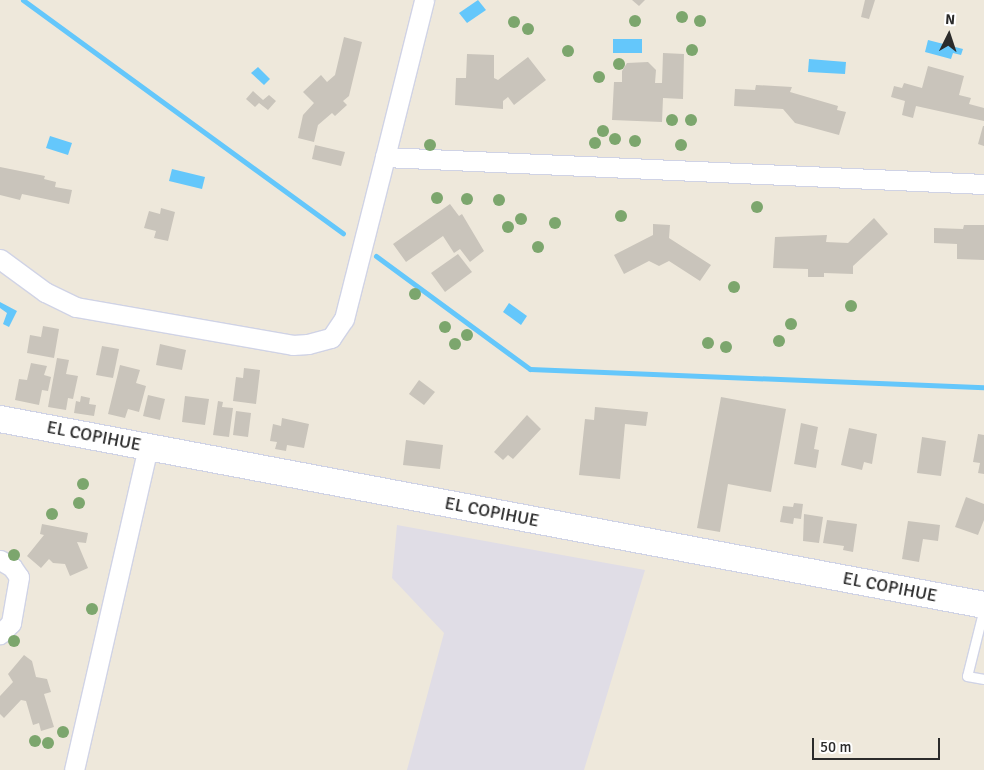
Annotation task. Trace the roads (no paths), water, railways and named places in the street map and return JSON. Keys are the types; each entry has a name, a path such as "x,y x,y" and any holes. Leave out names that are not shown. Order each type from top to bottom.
{"main road":[{"name":"EL COPIHUE","path":"0,419 984,606"}],"street":[{"path":"0,259 62,301 100,314 293,345 321,342 338,332 344,320 424,0"},
{"path":"385,157 984,184"},
{"path":"74,770 148,447"},
{"path":"0,560 12,567 19,577 10,623 0,634"}],"lane":[{"path":"984,606 967,676 984,679"}],"water":[{"path":"478,0 486,10 467,23 459,13"},
{"path":"613,39 642,39 642,53 613,53"},
{"path":"928,40 963,49 961,55 953,53 951,59 925,52"},
{"path":"809,59 846,62 845,74 808,72"},
{"path":"258,67 270,79 264,85 251,73"},
{"path":"50,136 72,143 68,155 46,148"},
{"path":"172,169 205,177 202,189 169,181"},
{"path":"0,302 17,311 9,327 3,324 7,313 0,308"},
{"path":"509,303 527,316 521,325 503,312"}],"waterway":[{"path":"23,0 343,233"},
{"path":"376,256 530,369 984,387"}]}
